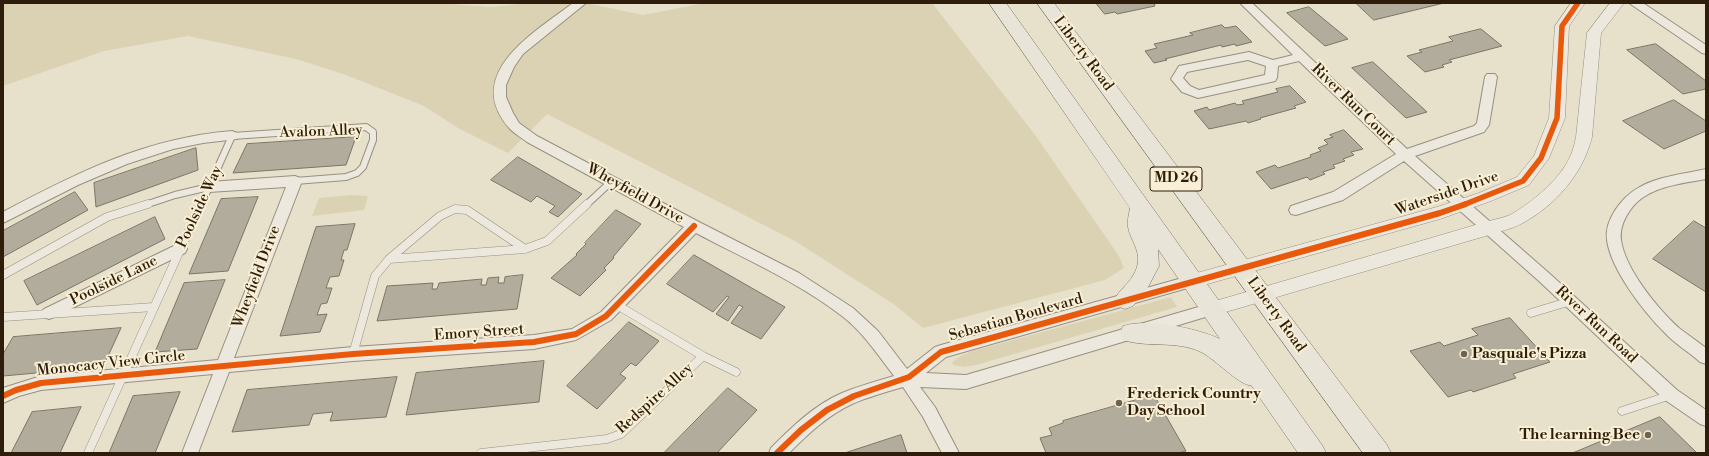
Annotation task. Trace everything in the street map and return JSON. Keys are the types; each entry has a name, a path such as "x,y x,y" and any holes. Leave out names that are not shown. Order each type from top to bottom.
{"main road":[{"name":"MD 26","path":"997,3 1313,453"},
{"name":"Liberty Road","path":"1045,3 1378,453"},
{"path":"1125,300 1136,289 1145,274 1148,264 1148,253 1139,227 1140,206"},
{"path":"1131,333 1172,335 1197,340 1211,345 1230,359 1272,395"}],"street":[{"name":"Wheyfield Drive","path":"580,3 519,52 508,66 500,85 500,97 507,114 515,126 532,140 794,277 848,312 873,336 906,379 929,412 951,453"},
{"name":"River Run Court","path":"1246,3 1405,154 1489,228"},
{"name":"Waterside Drive","path":"1193,281 1359,236 1463,205 1523,180 1541,158 1557,118 1562,26 1578,3"},
{"path":"1212,309 1514,220 1537,205 1554,190 1572,169 1581,148 1584,137 1594,33 1617,3"},
{"path":"1635,3 1706,50"},
{"path":"1272,64 1271,78 1198,94 1186,89 1177,79 1183,69 1249,56 1272,64 1303,56"},
{"path":"1296,210 1338,196 1405,154 1479,129 1483,125 1491,77"},
{"path":"3,218 92,174 144,153 199,139 232,136"},
{"path":"1706,174 1658,184 1637,196 1618,217 1614,239 1620,259 1638,290 1666,326 1706,357"},
{"name":"Wheyfield Drive","path":"190,453 295,181"},
{"path":"209,187 295,181"},
{"name":"Emory Street","path":"223,365 353,354 534,342 576,334 606,316 694,226"},
{"name":"River Run Road","path":"1489,228 1571,301 1671,395 1706,419"},
{"name":"Poolside Lane","path":"49,312 180,249"},
{"name":"Sebastian Boulevard","path":"777,453 804,427 824,412 865,392 906,379 941,352 1193,281"},
{"name":"Sebastian Boulevard","path":"906,379 966,382 1212,309"},
{"name":"Monocacy View Circle","path":"3,396 16,390 41,383 223,365"}],"lane":[{"name":"Avalon Alley","path":"232,136 366,127 373,132 373,140 363,167 357,173 346,177 295,181"},
{"name":"Poolside Way","path":"88,453 232,136"},
{"path":"389,259 525,249 547,241 612,181"},
{"path":"3,275 107,217 175,195 209,187"},
{"path":"353,354 375,276 389,259 440,216 455,209 467,210 525,249"},
{"path":"1531,313 1571,301"},
{"name":"Redspire Alley","path":"482,453 607,439 621,434 704,356 617,305"},
{"path":"3,317 49,312 154,307"},
{"path":"704,356 736,372"},
{"path":"1622,411 1671,395"}],"shaded area":[{"path":"3,3 436,3 491,7 529,3 586,3 643,15 705,3 932,3 1033,132 1119,256 1124,268 1105,280 923,328 895,305 795,241 547,114 508,153 458,128 424,106 346,75 296,59 188,36 104,51 3,86"},
{"path":"351,195 368,196 364,210 312,216 319,198"},
{"path":"1171,297 1177,307 976,365 963,367 952,363 964,354 973,351"}],"building":[{"path":"1096,3 1159,3 1154,4 1155,6 1117,14 1115,12 1105,14"},
{"path":"1356,3 1444,3 1374,20"},
{"path":"1309,7 1348,39 1325,46 1287,13"},
{"path":"1222,25 1225,28 1236,26 1252,42 1236,46 1235,44 1222,47 1221,45 1154,63 1145,51 1157,48 1154,44 1193,35 1190,33"},
{"path":"1481,29 1502,46 1449,60 1452,62 1442,65 1444,67 1425,72 1407,56 1422,52 1419,50 1453,41 1449,37"},
{"path":"1656,44 1706,81 1706,89 1683,94 1627,50"},
{"path":"1373,62 1427,112 1406,118 1352,68"},
{"path":"1290,86 1306,102 1294,106 1296,108 1248,123 1246,121 1209,129 1194,111 1207,107 1209,110 1235,103 1237,105 1244,104 1242,101 1278,92 1276,89"},
{"path":"1674,100 1706,121 1706,131 1664,149 1623,121"},
{"path":"1344,130 1363,149 1351,152 1354,155 1343,159 1345,161 1333,165 1335,168 1323,172 1325,174 1310,180 1307,177 1271,189 1256,172 1275,165 1278,168 1311,157 1310,155 1321,151 1318,148 1328,144 1324,140 1333,137 1330,135"},
{"path":"356,137 346,165 233,173 247,144"},
{"path":"196,148 198,170 96,207 94,183"},
{"path":"518,157 582,194 558,217 549,212 555,206 537,196 531,202 491,180"},
{"path":"75,192 88,210 3,257 3,231"},
{"path":"258,197 228,271 189,274 221,199"},
{"path":"616,210 641,224 613,257 614,258 604,268 606,270 580,296 551,278 577,255 576,254 586,244 585,243"},
{"path":"155,217 165,239 37,305 24,281"},
{"path":"1694,221 1706,228 1706,292 1653,259"},
{"path":"355,224 347,250 344,250 341,260 344,260 339,276 330,277 326,288 332,288 327,303 321,304 317,315 327,314 320,332 280,336 316,227"},
{"path":"694,255 785,307 761,339 731,323 743,307 739,305 728,321 716,314 729,297 727,296 713,312 667,284"},
{"path":"523,275 517,309 377,321 387,286 433,283 432,289 437,289 439,283 482,279 481,285 486,285 488,278 499,277 498,283 504,283 505,277"},
{"path":"225,280 197,349 155,352 184,283"},
{"path":"1510,318 1550,362 1513,374 1516,378 1473,392 1471,390 1448,397 1410,351 1440,342 1444,346 1478,335 1472,329"},
{"path":"629,322 659,341 636,366 631,363 620,374 626,378 597,409 567,386"},
{"path":"121,328 103,367 3,376 3,354 13,337"},
{"path":"544,361 539,402 406,415 416,373"},
{"path":"397,377 386,417 330,421 333,412 313,414 309,425 232,432 247,390"},
{"path":"728,388 757,410 717,453 664,453"},
{"path":"180,392 155,453 109,453 133,396"},
{"path":"1154,395 1186,451 1178,453 1046,453 1040,438 1052,435 1049,428 1063,423 1063,421"},
{"path":"81,407 60,453 11,453 32,412"},
{"name":"The learning Bee","path":"1660,417 1697,453 1573,453"},
{"path":"901,435 907,453 845,453"}],"cycle path":[{"path":"777,453 801,430 827,410 854,396 909,377 941,352 1440,213 1485,197 1523,181 1541,158 1557,118 1562,26 1578,3"},
{"path":"3,396 16,390 41,383 353,354 534,342 556,339 576,334 606,316 694,226"}],"place":[{"name":"Pasquale's Pizza","path":"1464,354"},
{"name":"Frederick Country Day School","path":"1119,403"},
{"name":"The learning Bee","path":"1648,435"}]}
